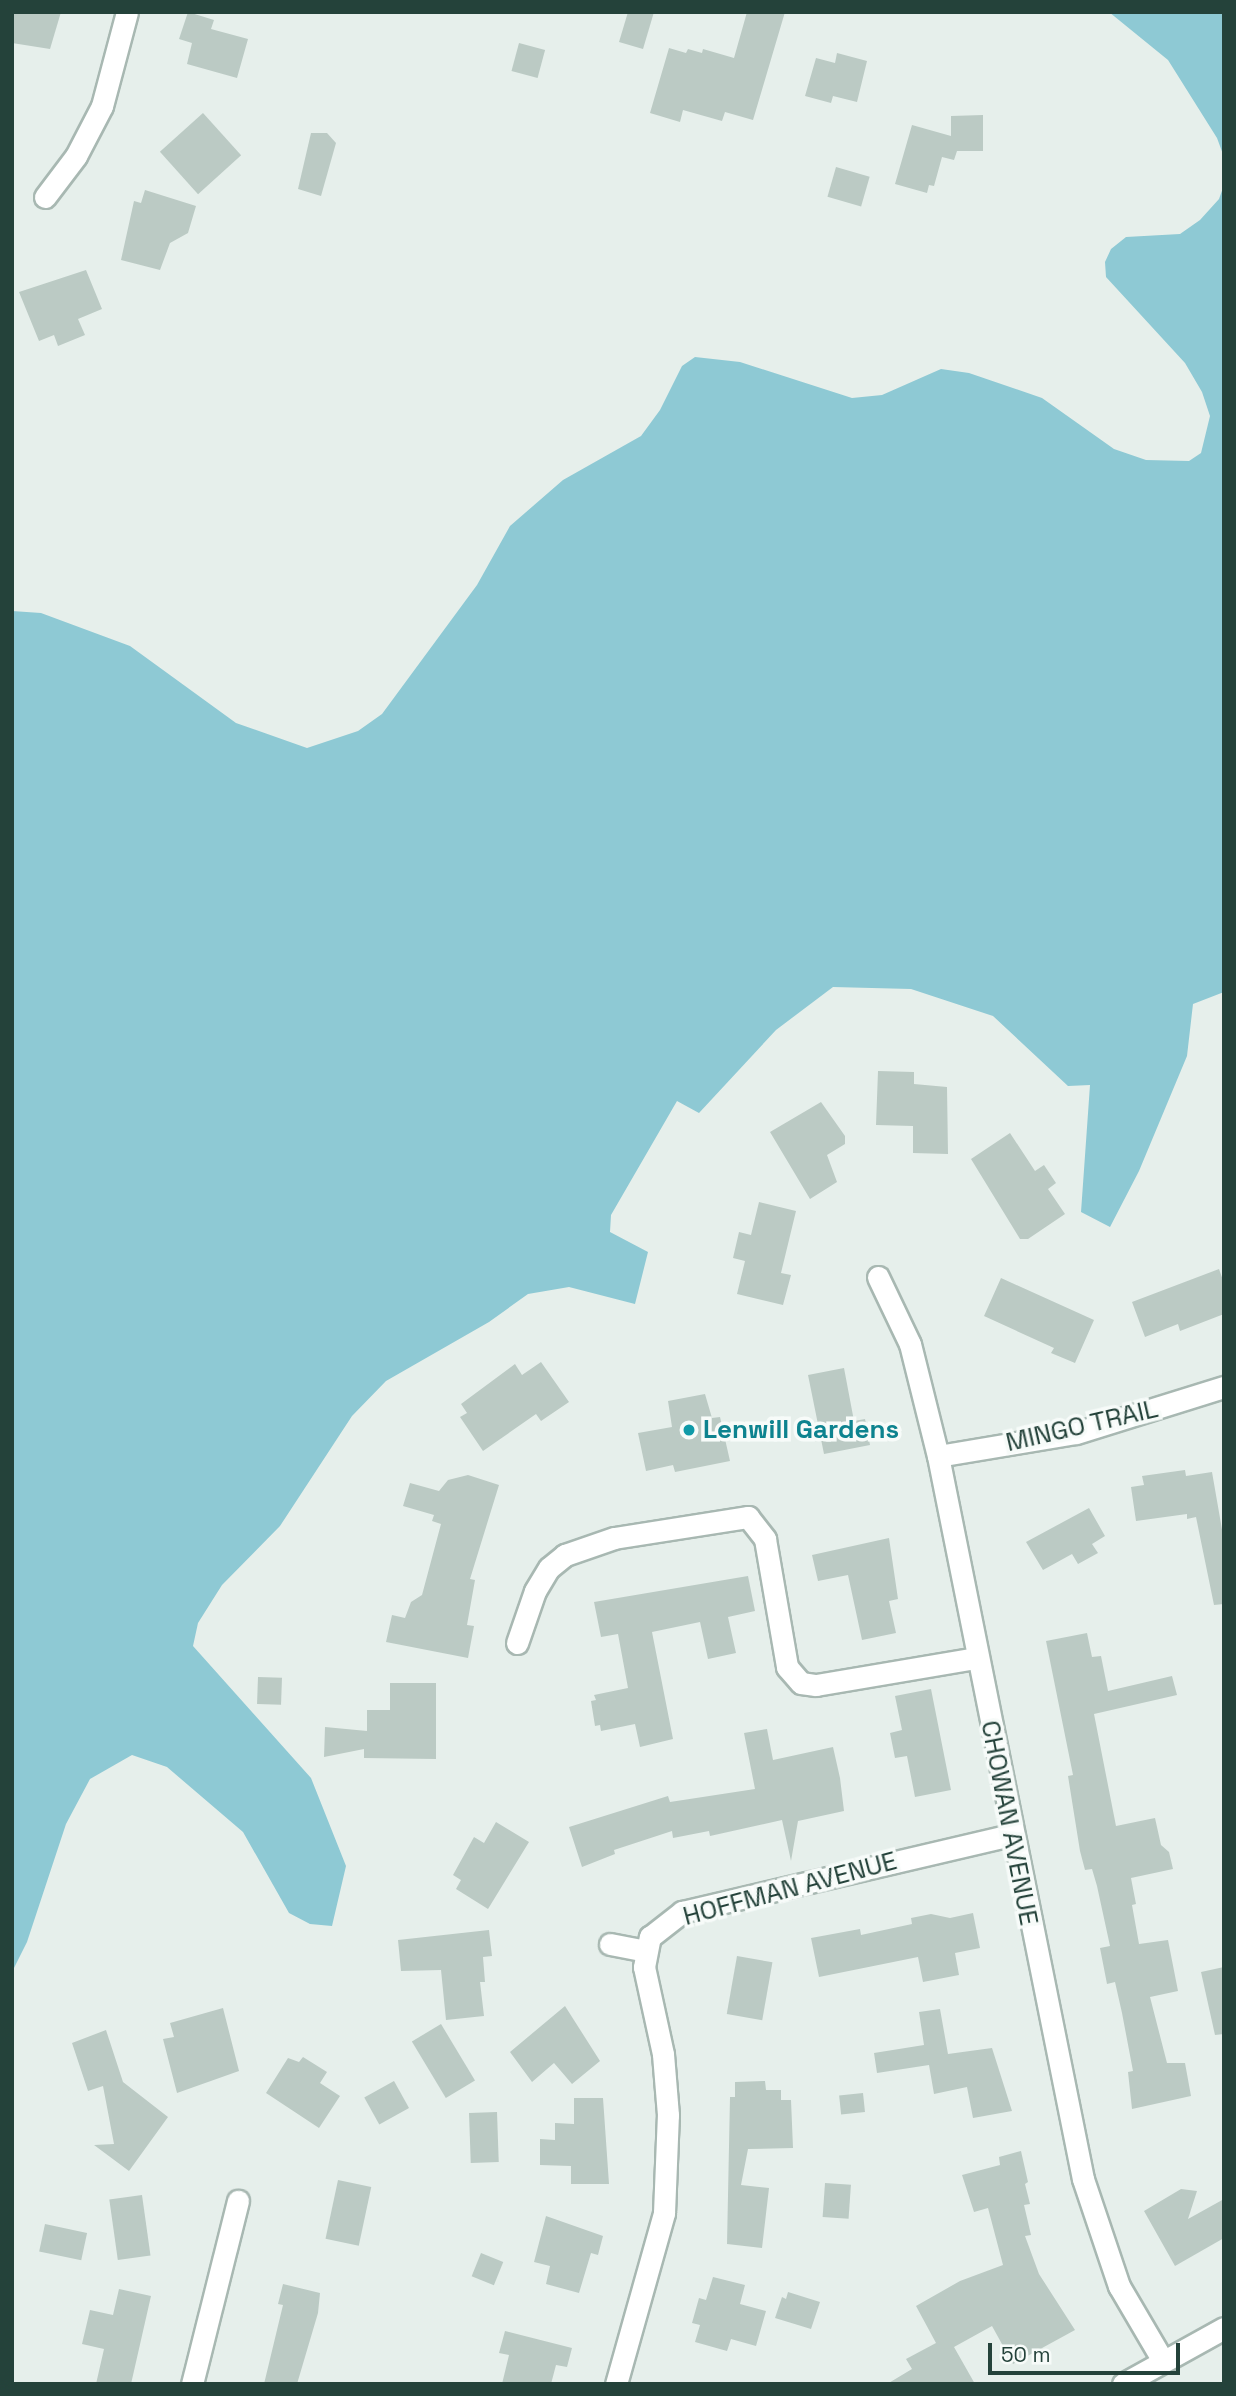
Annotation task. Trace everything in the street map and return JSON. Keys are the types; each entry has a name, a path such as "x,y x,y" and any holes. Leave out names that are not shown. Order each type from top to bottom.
{"street":[{"path":"45,197 76,156 102,106 127,12"},
{"name":"CHOWAN AVENUE","path":"878,1277 910,1344 938,1456 1069,2121 1097,2231 1119,2286 1163,2361"},
{"name":"MINGO TRAIL","path":"938,1456 1076,1433 1224,1387"},
{"path":"517,1643 535,1591 549,1568 565,1555 614,1538 748,1517 765,1539 787,1667 801,1683 816,1685 976,1658"},
{"name":"HOFFMAN AVENUE","path":"646,1951 650,1937 682,1912 1011,1835"},
{"path":"610,1944 646,1951 644,1967 663,2054 668,2162 656,2253 616,2384"},
{"path":"192,2384 238,2201"},
{"path":"1123,2384 1224,2328"}],"water":[{"path":"1109,12 1224,12 1224,157 1217,138 1168,60"},
{"path":"1224,185 1224,992 1193,1004 1187,1056 1139,1171 1110,1227 1081,1212 1090,1085 1068,1086 993,1016 911,989 833,987 776,1030 699,1113 677,1101 611,1215 610,1232 648,1252 635,1304 569,1287 528,1294 489,1322 386,1381 352,1416 280,1526 222,1585 198,1623 193,1646 311,1778 346,1866 332,1926 310,1924 289,1913 243,1832 167,1767 132,1755 90,1779 66,1824 27,1942 12,1972 12,611 41,613 130,646 236,723 307,748 358,731 382,714 477,585 510,526 563,480 641,436 660,410 682,366 695,357 740,362 852,398 882,395 941,369 969,373 1042,398 1114,449 1146,460 1189,461 1201,453 1210,416 1202,392 1185,363 1106,277 1105,262 1111,249 1126,237 1180,234 1200,220 1219,199"}],"building":[{"path":"12,12 61,12 50,49 12,43"},
{"path":"188,12 214,20 211,29 248,39 237,78 187,64 192,43 179,39"},
{"path":"628,12 654,12 643,49 619,42"},
{"path":"747,12 785,12 753,120 725,112 722,121 683,110 680,122 650,113 669,48 686,53 688,49 702,53 703,49 734,58"},
{"path":"519,43 545,50 538,78 511,71"},
{"path":"837,53 867,61 857,102 833,96 831,103 805,96 816,58 835,63"},
{"path":"203,113 241,155 198,194 160,152"},
{"path":"983,115 983,151 957,151 954,160 942,157 934,186 929,185 927,193 895,184 912,125 951,136 951,116"},
{"path":"311,133 327,133 336,143 321,196 298,189"},
{"path":"836,167 870,177 861,206 827,197"},
{"path":"145,190 196,206 188,233 170,243 160,270 121,260 134,201 141,203"},
{"path":"86,270 102,309 78,319 85,335 58,346 54,335 39,341 19,292"},
{"path":"878,1071 914,1072 914,1084 947,1087 948,1154 913,1153 913,1126 876,1125"},
{"path":"821,1102 845,1136 845,1144 827,1155 837,1182 810,1199 770,1132"},
{"path":"1010,1133 1035,1171 1044,1165 1056,1183 1048,1189 1065,1214 1028,1239 1020,1239 971,1159"},
{"path":"759,1202 796,1211 781,1273 791,1275 783,1305 737,1294 745,1261 733,1258 739,1232 751,1235"},
{"path":"1219,1269 1224,1283 1224,1314 1180,1331 1178,1324 1145,1337 1132,1302"},
{"path":"1001,1278 1094,1320 1075,1363 1051,1353 1054,1348 984,1316"},
{"path":"541,1362 569,1402 541,1421 536,1414 483,1451 460,1417 467,1413 461,1404 515,1364 522,1375"},
{"path":"844,1368 854,1421 865,1419 870,1445 824,1454 808,1375"},
{"name":"Lenwill Gardens","path":"705,1394 712,1418 720,1417 730,1461 675,1472 673,1465 646,1471 638,1433 672,1427 668,1401"},
{"path":"1185,1470 1186,1476 1212,1472 1224,1541 1224,1604 1214,1605 1196,1517 1187,1519 1187,1514 1136,1521 1131,1487 1144,1485 1142,1476"},
{"path":"468,1475 499,1485 470,1579 475,1580 467,1625 474,1626 468,1658 386,1642 392,1615 405,1618 411,1602 422,1595 441,1524 432,1521 434,1515 403,1506 410,1483 439,1491 448,1480"},
{"path":"1089,1508 1105,1536 1092,1544 1098,1553 1078,1564 1072,1554 1043,1570 1026,1542"},
{"path":"889,1538 898,1599 889,1601 896,1633 862,1640 848,1575 818,1581 812,1555"},
{"path":"748,1576 755,1611 728,1617 736,1653 708,1659 700,1622 652,1632 673,1739 640,1747 635,1724 601,1731 600,1725 595,1726 591,1701 596,1700 594,1695 628,1688 618,1634 601,1637 594,1602"},
{"path":"1087,1633 1092,1657 1101,1656 1108,1691 1172,1676 1177,1695 1094,1714 1116,1826 1155,1818 1161,1845 1169,1852 1173,1869 1131,1878 1136,1904 1132,1905 1139,1944 1168,1940 1178,1991 1150,1997 1167,2063 1185,2063 1191,2096 1132,2109 1128,2072 1133,2071 1115,1982 1107,1984 1100,1948 1110,1946 1097,1886 1092,1869 1085,1870 1080,1851 1068,1776 1073,1775 1046,1641"},
{"path":"258,1677 282,1678 281,1705 257,1704"},
{"path":"390,1683 436,1683 436,1759 364,1758 364,1749 324,1757 325,1727 367,1731 367,1710 390,1710"},
{"path":"931,1689 951,1790 915,1797 907,1756 895,1758 890,1733 902,1730 895,1696"},
{"path":"767,1729 773,1760 833,1747 840,1778 844,1811 798,1821 791,1861 782,1820 710,1836 709,1831 673,1838 672,1831 614,1850 615,1854 582,1867 569,1827 668,1796 670,1802 755,1789 744,1733"},
{"path":"496,1822 529,1842 488,1909 456,1889 461,1880 453,1875 474,1837 484,1843"},
{"path":"973,1913 980,1948 955,1953 959,1975 923,1982 918,1957 819,1977 811,1938 860,1929 861,1935 912,1924 911,1918 931,1914 950,1918"},
{"path":"489,1930 492,1956 483,1957 485,1982 480,1982 484,2016 446,2020 441,1970 401,1971 398,1940"},
{"path":"737,1956 772,1962 762,2020 727,2014"},
{"path":"1224,1967 1224,2034 1215,2035 1201,1972"},
{"path":"565,2006 600,2061 572,2084 554,2063 532,2082 510,2052"},
{"path":"223,2008 239,2071 177,2093 163,2039 174,2037 170,2023"},
{"path":"940,2009 948,2054 992,2048 1012,2111 973,2118 967,2087 934,2094 929,2065 877,2073 874,2053 924,2045 919,2012"},
{"path":"441,2024 475,2081 446,2098 412,2042"},
{"path":"106,2030 123,2082 168,2117 129,2171 94,2145 114,2144 103,2086 88,2091 72,2043"},
{"path":"303,2057 327,2072 320,2083 340,2096 319,2128 266,2093 288,2058 299,2062"},
{"path":"394,2081 409,2108 379,2125 364,2097"},
{"path":"765,2081 766,2090 781,2090 781,2100 791,2100 793,2148 748,2149 741,2185 769,2188 762,2248 727,2244 730,2097 735,2097 735,2082"},
{"path":"863,2093 865,2112 841,2114 839,2096"},
{"path":"574,2098 603,2098 609,2184 571,2184 571,2166 540,2165 540,2139 555,2140 555,2123 574,2124"},
{"path":"497,2112 499,2162 471,2163 469,2113"},
{"path":"1021,2151 1030,2204 1024,2205 1031,2235 1025,2236 1039,2274 1075,2330 1013,2364 992,2326 954,2347 975,2384 887,2384 912,2369 906,2359 936,2343 916,2306 960,2281 1003,2265 988,2208 974,2212 962,2175 1000,2165 999,2157"},
{"path":"338,2180 371,2187 359,2246 326,2239"},
{"path":"825,2183 851,2185 849,2219 823,2217"},
{"path":"1181,2189 1197,2191 1188,2219 1224,2199 1224,2238 1175,2266 1144,2211"},
{"path":"142,2195 150,2255 118,2260 109,2200"},
{"path":"546,2216 603,2236 598,2255 591,2253 579,2293 546,2284 550,2266 534,2262"},
{"path":"45,2224 87,2233 81,2260 39,2251"},
{"path":"481,2253 503,2262 494,2285 472,2276"},
{"path":"713,2277 745,2285 740,2304 766,2311 756,2346 731,2339 727,2351 695,2342 700,2325 692,2323 699,2298 706,2300"},
{"path":"283,2284 320,2293 318,2313 297,2384 264,2384 283,2305 278,2304"},
{"path":"119,2289 151,2296 131,2384 96,2384 104,2349 82,2344 90,2310 113,2315"},
{"path":"788,2292 820,2302 811,2329 775,2318 782,2297 786,2299"},
{"path":"505,2331 572,2348 567,2367 556,2365 551,2384 502,2384 509,2355 499,2353"}],"place":[{"name":"Lenwill Gardens","path":"689,1430"}]}
